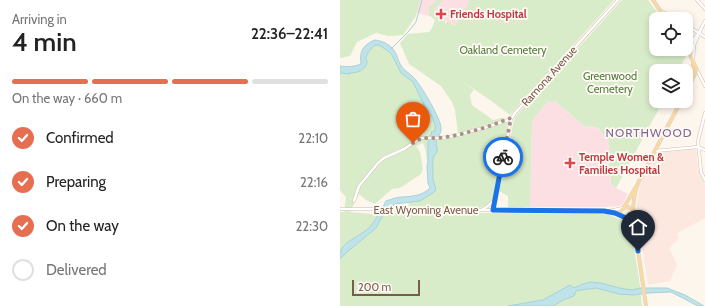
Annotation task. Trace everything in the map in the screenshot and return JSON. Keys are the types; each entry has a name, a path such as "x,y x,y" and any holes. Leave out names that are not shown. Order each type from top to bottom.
{"main road":[{"path":"653,0 660,10"},
{"path":"690,56 697,70 693,78"},
{"path":"635,229 630,222 624,218 621,212 636,187 677,108"},
{"path":"636,187 633,215 646,306"},
{"path":"624,208 629,207 633,210"},
{"path":"624,218 630,218 633,215"}],"street":[{"name":"Ramona Avenue","path":"511,118 618,0"},
{"path":"697,0 705,9"},
{"path":"660,10 664,12"},
{"path":"693,62 694,45 705,21"},
{"path":"693,29 705,36"},
{"path":"693,41 699,33"},
{"path":"697,70 705,86"},
{"path":"705,113 698,141 701,172 705,180"},
{"path":"354,201 359,186 378,163 384,158 404,149 419,139 449,137 470,132 511,118"},
{"path":"493,210 511,118"},
{"path":"655,151 698,147 705,150"},
{"path":"482,210 495,199"},
{"name":"East Wyoming Avenue","path":"340,209 609,211 624,208"},
{"name":"East Wyoming Avenue","path":"609,211 624,218"}],"shaded area":[{"name":"Friends Hospital","path":"383,0 470,0 455,26 447,21 391,6"},
{"name":"Temple Women & Families Hospital","path":"548,101 555,101 584,126 595,127 602,132 609,141 611,184 628,194 622,205 603,207 530,207 532,119"},
{"path":"696,149 699,173 705,184 705,218 677,233 679,238 669,248 677,265 670,281 648,285 637,209 640,185 657,153"}],"green space":[{"path":"340,0 420,0 416,16 403,35 389,36 376,33 357,42 350,56 340,58"},
{"name":"Oakland Cemetery","path":"437,0 443,0 434,9 445,21 445,24 447,21 455,26 470,0 614,0 510,115 460,80 474,90 470,95 472,105 493,120 505,117 503,120 458,133 455,110 452,102 441,86 409,64 400,43 408,34 429,32 435,20 429,15 429,7"},
{"name":"Greenwood Cemetery","path":"622,0 648,0 657,12 649,12 649,56 686,56 682,64 649,64 649,108 659,108 616,188 611,184 609,141 598,128 584,126 555,101 548,101 532,120 530,207 508,207 508,196 499,191 515,117"},
{"path":"376,42 388,46 400,66 413,78 440,129 440,140 459,137 508,122 494,200 480,208 480,213 607,214 622,220 631,230 642,306 340,306 340,212 344,212 346,197 340,190 340,68 364,66 367,46","holes":["423,143 432,187 418,200 409,203 408,213 390,213 380,215 350,212 359,194 366,200 375,204 392,189 400,188 421,174 423,169 420,152 416,146"]}],"water":[{"path":"375,40 390,46 394,50 402,67 420,86 438,117 441,130 436,140 437,150 433,162 433,179 436,190 420,201 395,204 383,215 376,228 340,259 343,247 370,227 377,218 386,201 399,197 424,193 430,188 428,183 427,166 428,142 431,132 435,131 434,122 413,82 401,73 392,55 379,45 375,45 367,55 365,68 358,72 349,73 350,74 340,73 340,66 356,66 361,64 361,55 364,47 368,43"},
{"path":"590,282 632,290 640,288 667,288 685,295 704,306 698,306 671,292 633,295 619,294 596,288 576,291 574,296 553,306 508,306 543,300 570,285 574,288"}],"waterway":[{"path":"391,49 416,22 422,0"}],"way so far":[{"path":"413,143 422,138 439,138 458,135 487,127 511,118 503,157"}],"place":[{"name":"Friends Hospital","path":"441,14"},
{"name":"Temple Women & Families Hospital","path":"570,163"}],"district":[{"name":"NORTHWOOD","path":"649,132"}],"route":[{"path":"503,157 493,210 609,211 626,218 632,224 635,229 638,251"}]}
